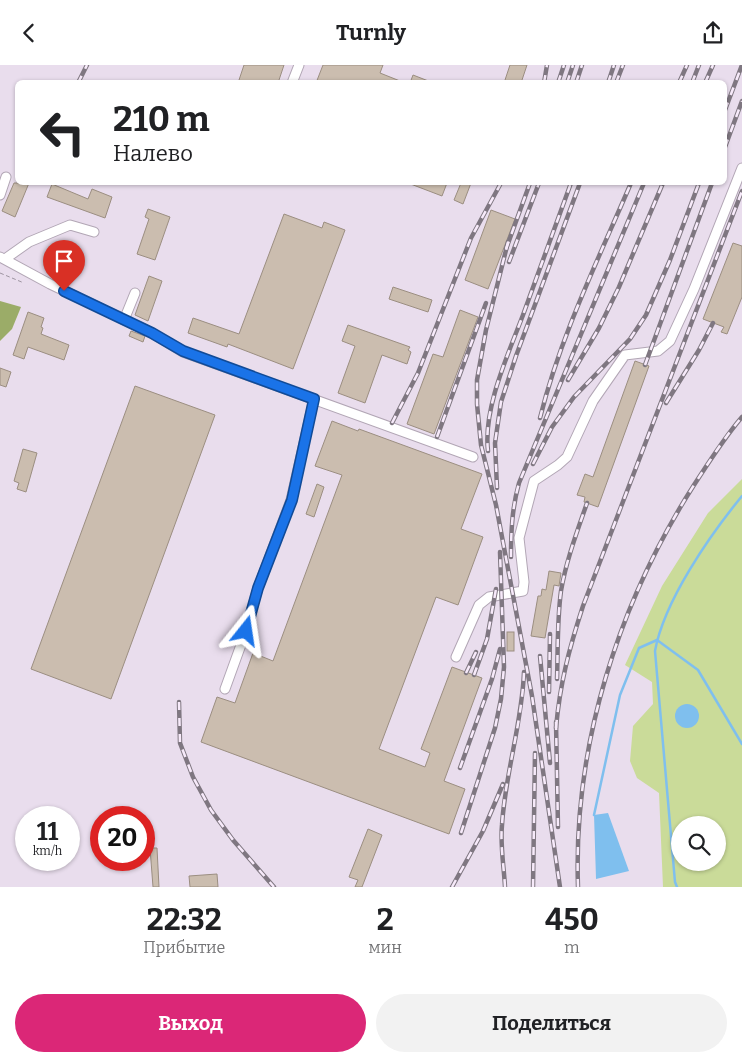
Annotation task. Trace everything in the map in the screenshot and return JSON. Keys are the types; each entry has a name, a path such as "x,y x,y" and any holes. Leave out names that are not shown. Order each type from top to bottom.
{"street":[{"path":"293,80 299,65"},
{"path":"456,657 479,605 489,597 523,591 524,582 519,538 534,481 567,457 593,401 625,355 658,351 670,341 694,289 742,168"},
{"path":"0,195 6,177"},
{"path":"2,258 29,242 70,225 94,232"},
{"path":"2,258 50,284 152,333 183,351 473,457"},
{"path":"124,320 135,293"},
{"path":"224,689 246,631 258,588 292,500 314,399"}],"path":[{"path":"0,273 24,283"}],"green space":[{"path":"0,301 21,307 12,329 0,341"},
{"path":"742,479 742,887 663,887 659,793 637,778 630,761 633,726 653,704 652,682 625,665 662,586 708,513"}],"water":[{"path":"687,704 696,707 699,716 696,725 687,728 678,725 675,716 678,707"},
{"path":"608,813 629,871 596,879 594,815"}],"building":[{"path":"244,65 284,65 279,80 239,80"},
{"path":"323,65 383,65 380,73 398,80 317,80"},
{"path":"510,65 527,65 522,80 505,80"},
{"path":"413,75 426,80 411,80"},
{"path":"14,183 15,185 28,185 15,217 2,211"},
{"path":"52,185 54,185 88,199 92,189 112,197 105,218 47,197"},
{"path":"413,185 446,185 442,196"},
{"path":"460,185 470,185 463,204 454,200"},
{"path":"148,209 170,217 155,260 137,254 149,219 145,217"},
{"path":"491,210 515,219 488,289 465,280"},
{"path":"284,214 322,228 324,222 345,230 293,369 228,344 227,347 188,333 193,318 239,334"},
{"path":"733,243 742,246 742,297 727,334 721,332 724,327 703,319"},
{"path":"149,276 162,281 148,321 135,315"},
{"path":"393,287 432,300 428,312 389,299"},
{"path":"460,310 478,317 434,434 407,424 433,354 443,357"},
{"path":"28,312 44,318 41,334 69,345 64,360 28,347 24,359 13,355"},
{"path":"348,325 410,347 408,350 411,352 407,364 382,355 365,403 338,393 355,346 342,341"},
{"path":"131,331 145,336 143,342 129,336"},
{"path":"635,361 649,366 598,507 584,502 585,497 577,495 585,474 593,477"},
{"path":"0,368 11,372 6,387 0,385"},
{"path":"135,386 215,415 111,699 31,669"},
{"path":"332,421 482,474 461,529 483,537 458,605 436,597 379,749 425,767 430,753 421,749 452,667 482,678 444,781 465,789 449,834 201,742 217,697 235,703 253,653 273,661 342,475 315,466"},
{"path":"23,449 37,453 26,492 17,489 19,483 14,481"},
{"path":"317,484 324,487 314,517 306,514"},
{"path":"549,571 561,573 559,586 554,585 545,638 531,636 538,596 541,596 542,589 546,590"},
{"path":"507,632 514,632 514,651 507,651"},
{"path":"368,829 382,835 362,887 355,887 358,880 349,877"},
{"path":"155,848 157,848 159,887 153,887 152,871 155,871"},
{"path":"217,874 218,887 190,887 189,876"}],"waterway":[{"path":"677,887 675,882 655,651 660,632 678,590 703,549 742,496"},
{"path":"594,815 620,695 639,648 657,640 698,670 742,744"}],"railway":[{"path":"80,80 87,65"},
{"path":"544,80 547,65"},
{"path":"559,80 564,65"},
{"path":"568,80 573,65"},
{"path":"577,80 582,65"},
{"path":"609,80 614,65"},
{"path":"617,80 623,65"},
{"path":"680,80 687,65"},
{"path":"693,80 699,65"},
{"path":"706,80 713,65"},
{"path":"727,105 742,65"},
{"path":"727,142 742,101"},
{"path":"392,423 418,373 471,238 500,185"},
{"path":"506,249 529,185"},
{"path":"509,262 538,185"},
{"path":"488,451 489,417 498,382 570,185"},
{"path":"497,488 495,443 501,402 579,185"},
{"path":"540,418 548,388 569,328 630,185"},
{"path":"511,557 512,520 519,483 643,185"},
{"path":"568,380 599,328 619,287 662,185"},
{"path":"533,464 552,427 574,397 630,339 646,315 670,260 698,185"},
{"path":"645,365 711,185"},
{"path":"556,728 566,666 583,606 742,191"},
{"path":"508,242 486,330 477,380 477,404 481,445 496,505 532,696 560,887"},
{"path":"437,437 486,303"},
{"path":"666,403 699,350 713,323"},
{"path":"578,887 578,834 583,781 592,729 623,627 643,578 667,531 711,459 742,417"},
{"path":"557,679 561,591 569,558 587,503"},
{"path":"461,833 495,728 501,699 504,667 500,552"},
{"path":"474,675 487,639 496,589"},
{"path":"549,692 550,634"},
{"path":"460,768 492,679 500,649"},
{"path":"466,673 476,652"},
{"path":"540,656 550,763"},
{"path":"505,887 502,825 506,787 523,691 524,672"},
{"path":"179,702 180,743 193,777 211,810 233,840 274,887"},
{"path":"556,722 558,827"},
{"path":"533,887 535,753"},
{"path":"452,887 483,831 503,784"}],"route":[{"path":"64,291 152,333 183,351 314,399 292,500 258,588 246,631"}]}
